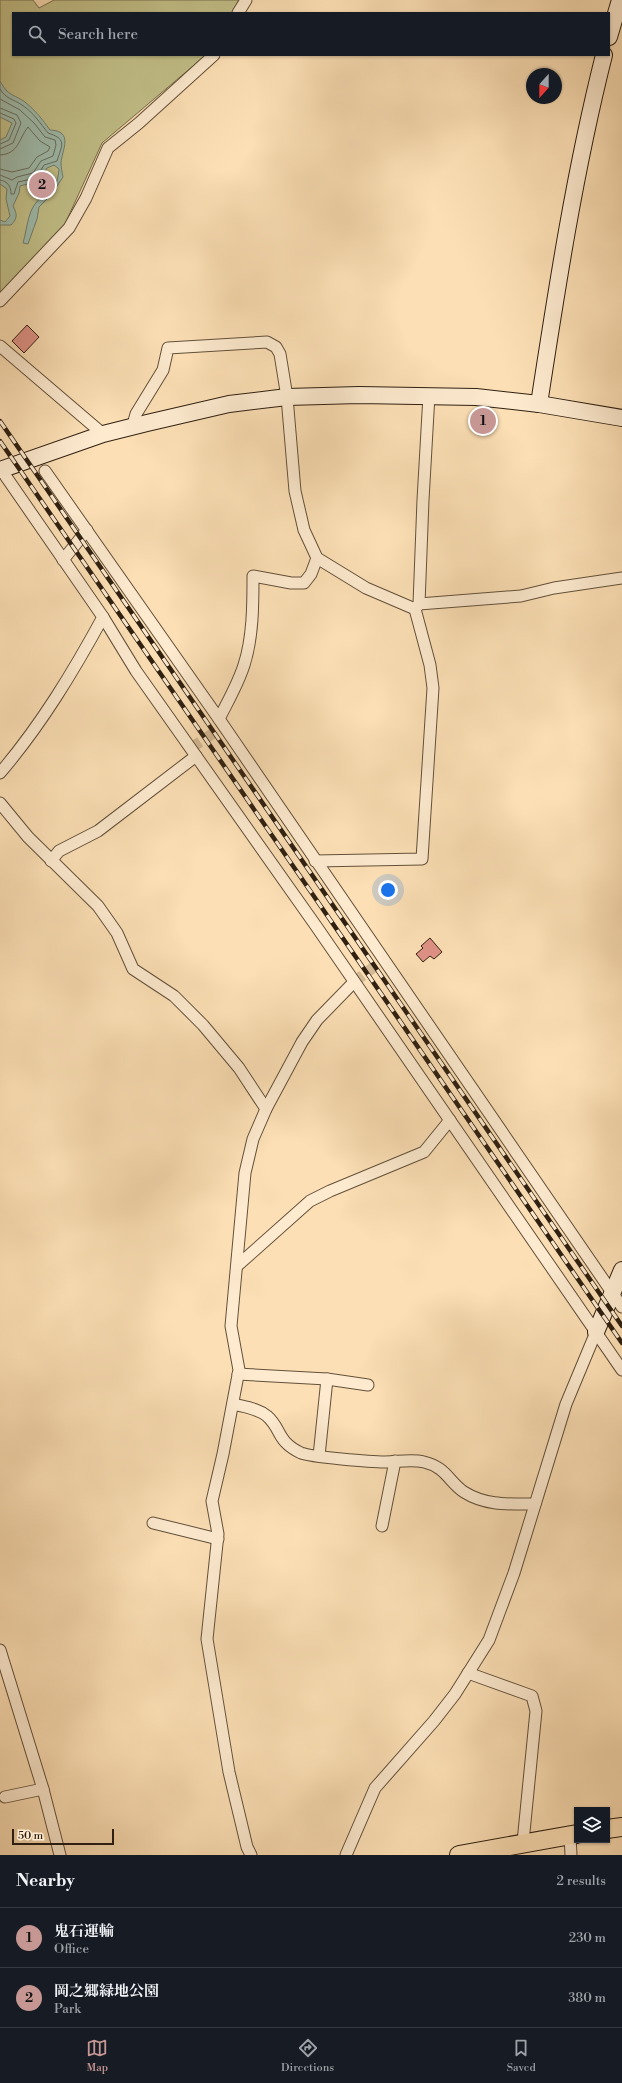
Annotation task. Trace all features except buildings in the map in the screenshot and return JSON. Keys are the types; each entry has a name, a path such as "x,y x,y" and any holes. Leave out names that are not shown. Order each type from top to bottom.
{"main road":[{"path":"610,1829 622,1827"},
{"path":"459,1855 573,1834"}],"street":[{"path":"239,12 246,0"},
{"path":"610,33 620,0"},
{"path":"0,301 68,228 86,198 108,148 139,123 213,56"},
{"path":"539,404 572,199 589,114 604,56"},
{"path":"132,428 136,414 163,370 168,348 268,342 276,347 280,354 286,397 295,491 304,530 317,558 366,588 417,607 521,596 554,588 622,578"},
{"path":"0,346 104,434"},
{"path":"315,861 422,859 433,688 430,666 417,607 429,395"},
{"path":"622,418 539,404 476,397 429,395 286,397 229,404 104,434 0,469 103,617 136,671 450,1120 622,1370"},
{"path":"45,471 219,719 622,1307"},
{"path":"63,560 87,530"},
{"path":"219,719 235,688 244,664 253,612 253,576 291,583 304,583 311,574 317,558"},
{"path":"0,773 26,742 79,661 103,617"},
{"path":"51,861 59,851 98,831 196,756"},
{"path":"0,803 51,861 98,906 117,933 133,969 174,996 203,1025 238,1068 266,1110"},
{"path":"252,1855 247,1847 229,1772 207,1639 218,1539 212,1501 238,1374 231,1326 246,1173 253,1139 266,1110 302,1042 317,1020 354,982"},
{"path":"237,1266 310,1201 330,1191 424,1152 450,1120"},
{"path":"346,1855 375,1788 434,1721 455,1694 493,1631 514,1573 566,1404 622,1270"},
{"path":"238,1374 327,1379 368,1385"},
{"path":"319,1456 327,1379"},
{"path":"233,1404 255,1409 267,1416 280,1438 289,1447 303,1454 384,1462 424,1462 437,1467 463,1492 483,1501 502,1505 535,1504"},
{"path":"382,1526 395,1461"},
{"path":"152,1523 218,1539"},
{"path":"0,1650 44,1789 60,1855"},
{"path":"468,1673 532,1696 536,1711 523,1842"},
{"path":"6,1797 44,1789"},
{"path":"571,1855 573,1834"}],"shaded area":[{"path":"0,0 33,0 39,8 54,0 239,0 233,12 12,12 12,56 205,56 102,143 64,226 0,294"}],"water":[{"path":"0,81 8,92 32,108 50,130 57,131 62,134 65,142 61,163 63,177 51,195 39,207 37,219 28,244 23,243 31,211 39,199 55,185 58,178 59,169 54,165 47,168 39,181 20,186 19,193 13,206 16,214 15,220 11,225 0,225 0,220 5,222 10,216 6,199 7,189 0,184 0,140 6,137 12,123 0,117"}],"tunnel":[{"path":"191,748 224,726"},
{"path":"354,982 383,960"}],"railway":[{"path":"0,421 622,1326"},
{"path":"0,441 622,1343"}],"place":[{"name":"岡之郷緑地公園","path":"42,185"},
{"name":"鬼石運輸","path":"483,421"}]}
